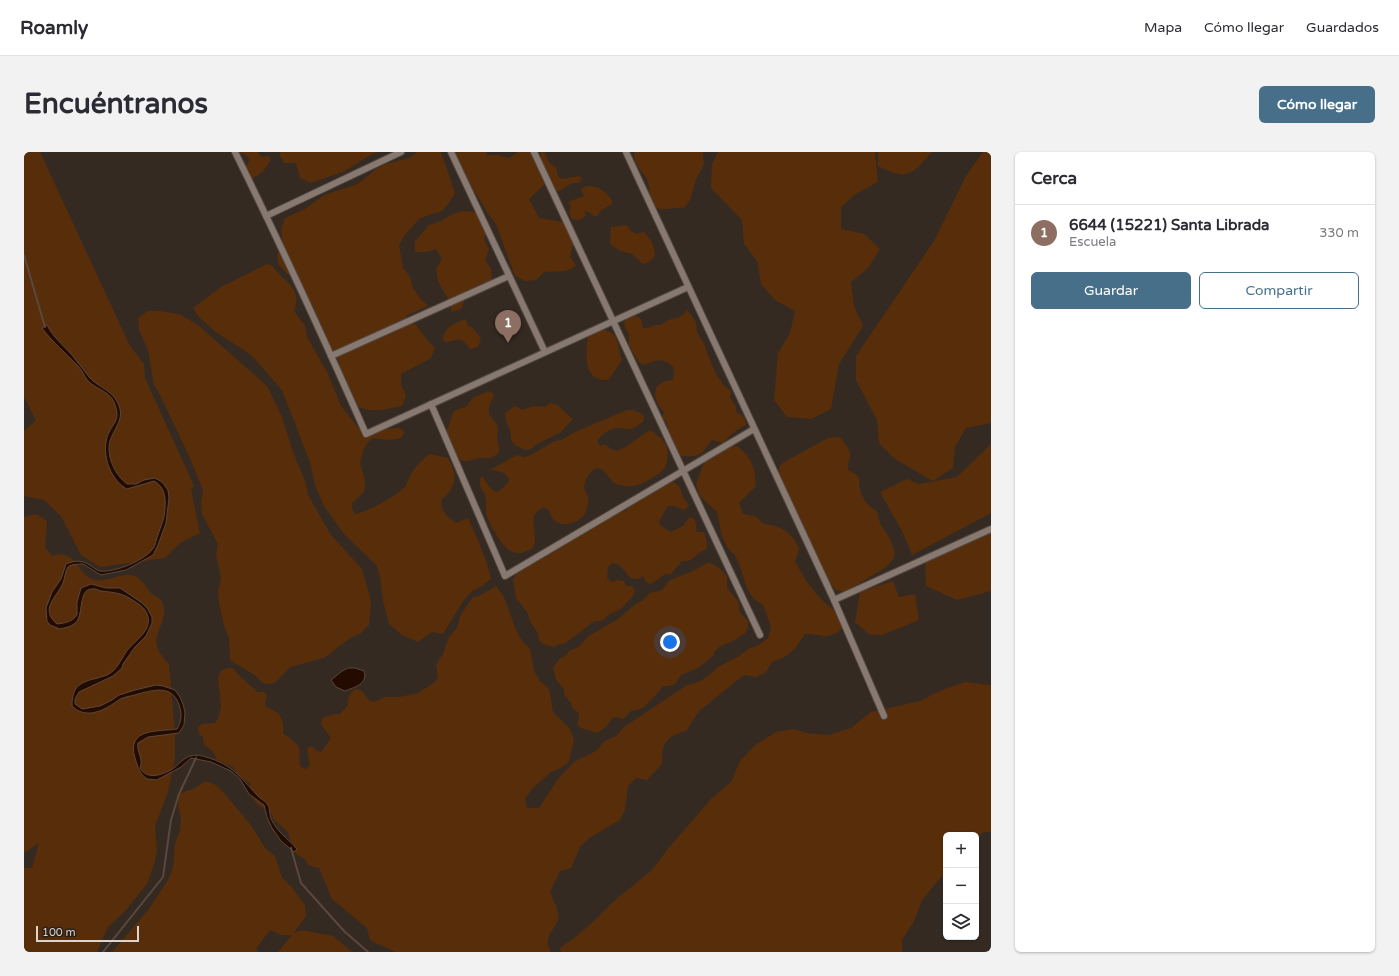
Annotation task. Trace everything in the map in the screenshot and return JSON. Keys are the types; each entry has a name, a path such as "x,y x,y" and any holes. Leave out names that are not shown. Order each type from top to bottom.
{"street":[{"path":"235,152 366,434 688,287"},
{"path":"266,216 401,152"},
{"path":"451,152 545,352"},
{"path":"534,152 614,321 682,472 760,635"},
{"path":"626,152 834,600 884,716"},
{"path":"331,356 509,276"},
{"path":"431,404 505,576 754,429"},
{"path":"834,600 991,529"}],"shaded area":[{"path":"24,152 40,152 130,346 144,364 145,378 194,486 191,489 200,533 180,543 165,558 100,567 81,555 61,516 44,500 24,496 24,431 36,420 24,397"},
{"path":"240,152 258,152 261,157 268,156 271,159 263,171 250,179 245,168 250,160 247,156"},
{"path":"280,152 377,152 345,171 311,183 300,178 296,163 284,163 280,156"},
{"path":"417,152 441,152 455,193 442,211 420,218 405,235 399,245 403,268 410,277 413,288 428,306 407,315 403,325 413,321 435,348 431,358 401,374 401,385 406,395 402,406 381,410 369,410 358,407 349,399 343,390 339,378 340,367 337,356 322,338 303,298 303,287 297,278 287,274 279,265 277,254 283,245 281,229 285,218 305,209 324,195 358,184 376,169 386,164 409,158"},
{"path":"453,152 487,152 486,155 498,155 509,158 518,152 538,152 545,184 529,199 539,218 562,222 573,226 578,236 573,245 570,256 576,266 566,271 544,272 536,280 525,281 515,276 496,224 477,195 462,177"},
{"path":"541,152 545,152 550,163 556,167 557,174 561,179 580,176 582,179 578,183 572,183 559,191 554,190 543,166"},
{"path":"634,152 703,152 704,164 696,180 690,200 684,208 660,209 653,204 650,197 648,182 635,162"},
{"path":"718,152 875,152 878,182 857,193 841,207 841,229 864,234 880,249 868,268 851,282 854,306 863,326 839,364 831,409 811,419 787,417 774,400 778,353 790,333 795,311 775,300 761,284 757,261 744,244 742,220 711,188 712,164"},
{"path":"878,152 932,152 914,170 903,174 888,171 878,166"},
{"path":"983,152 991,152 991,423 966,428 955,447 953,468 933,481 895,459 879,443 877,420 856,380 856,356 934,241 966,176"},
{"path":"587,186 595,187 604,191 612,200 612,204 600,211 595,217 584,211 586,215 580,220 572,219 569,212 571,206 568,202 584,196 581,189"},
{"path":"462,211 474,212 484,218 487,229 484,240 489,249 485,260 491,269 492,280 475,286 466,296 462,308 452,312 449,301 438,281 436,269 442,259 436,249 426,252 415,252 415,241 429,225"},
{"path":"627,225 630,230 636,234 644,232 651,240 655,256 649,262 643,264 632,254 620,251 610,244 611,227"},
{"path":"267,264 271,265 294,290 296,304 294,311 305,326 307,337 328,374 341,406 365,436 378,431 400,428 404,432 402,437 397,439 386,440 374,438 366,445 360,463 365,480 364,492 352,503 352,508 355,514 389,499 405,487 414,470 429,454 448,458 450,462 454,474 454,482 450,491 442,500 441,504 443,511 448,517 457,523 468,518 484,555 491,579 471,592 463,601 443,634 432,632 418,642 402,635 389,624 383,601 377,566 344,534 324,506 315,485 310,463 282,390 253,357 216,332 199,317 193,308 221,287"},
{"path":"687,310 696,323 697,332 706,348 716,373 726,388 731,391 730,397 736,407 736,412 745,419 746,425 736,431 723,443 712,440 700,454 690,456 678,455 674,444 668,435 667,422 662,418 664,412 657,402 655,392 660,384 673,380 674,368 667,362 660,360 644,365 639,362 629,346 629,335 624,324 626,317 636,315 640,318 643,328 649,328 654,325 660,325 671,319 678,318"},
{"path":"148,311 179,314 198,325 267,386 282,417 293,452 306,484 308,495 331,535 362,569 371,601 369,625 361,633 350,638 324,658 290,667 275,683 264,684 256,676 230,660 229,637 224,626 219,603 218,591 221,578 216,555 218,544 202,514 201,502 203,490 190,458 154,385 148,350 139,330 138,318"},
{"path":"466,319 468,326 472,327 481,338 478,347 471,349 465,342 460,340 448,342 443,341 445,332 450,326"},
{"path":"47,325 55,337 72,355 89,377 111,394 117,402 121,413 111,437 109,453 112,465 119,476 127,484 136,484 144,480 155,478 162,482 168,490 169,498 166,523 153,555 126,570 101,575 83,564 69,566 66,570 63,583 49,608 52,619 57,624 71,621 77,615 77,602 81,588 91,584 106,588 120,588 142,603 152,617 152,623 146,636 135,647 123,664 122,668 113,676 79,692 75,699 75,704 82,709 100,706 119,695 156,685 175,690 183,704 185,712 184,725 179,733 148,737 138,743 141,761 140,768 146,774 153,776 171,770 186,758 193,755 204,756 223,764 235,772 258,796 267,803 274,824 297,849 294,852 281,841 272,828 264,805 249,794 240,779 231,771 211,762 191,758 181,767 157,780 147,779 142,774 135,758 133,748 135,741 140,736 153,731 177,729 181,716 180,708 174,695 164,690 152,691 120,699 102,710 92,713 82,712 72,706 73,695 78,686 88,680 107,675 118,665 126,652 146,630 148,625 147,614 139,604 124,595 96,589 87,590 84,593 77,620 71,626 60,629 50,625 47,621 46,608 52,592 61,579 66,564 76,561 82,562 99,571 106,571 130,565 145,557 155,546 165,512 165,500 164,492 154,481 127,489 117,481 107,462 105,449 108,436 117,415 114,402 109,395 88,381 79,368 50,338 42,328"},
{"path":"601,329 612,333 615,336 622,359 609,380 600,379 594,376 590,372 588,365 588,335"},
{"path":"489,391 494,394 489,407 489,412 498,427 497,441 499,452 491,458 478,458 468,461 462,460 455,454 446,431 452,415 455,410 466,407 473,398"},
{"path":"550,403 556,404 573,419 561,432 535,445 531,449 525,450 515,445 511,440 505,413 515,406 522,410 533,406 545,407"},
{"path":"627,410 635,411 644,416 643,422 631,429 616,428 607,432 597,441 600,446 605,444 612,449 619,450 628,446 651,430 663,441 667,448 668,454 664,469 644,483 632,486 615,483 599,468 591,471 584,488 588,497 587,509 580,519 570,524 559,523 551,516 549,510 544,507 535,515 535,542 533,548 521,553 511,552 507,549 494,532 487,517 486,499 480,486 481,476 494,491 498,492 507,484 509,479 503,473 490,470 517,455 523,457 529,456 555,441 561,440 577,431"},
{"path":"840,437 847,446 850,454 848,470 856,474 859,478 861,493 867,503 877,511 880,523 891,541 895,553 894,558 886,567 845,592 836,590 828,581 825,571 809,547 783,485 779,471 780,465 786,461 828,438"},
{"path":"991,444 991,513 912,555 903,533 880,492 907,479 919,484 957,477"},
{"path":"737,446 752,463 756,479 756,486 739,503 743,514 755,516 764,524 776,526 786,531 794,539 799,549 795,561 810,587 826,604 838,613 845,626 830,636 805,634 792,652 772,662 766,672 756,677 744,675 699,711 686,731 679,733 666,742 663,751 662,764 647,780 636,778 628,786 625,810 620,820 589,838 580,847 571,868 560,871 550,892 558,913 557,923 549,935 548,940 548,945 551,952 395,952 370,940 367,928 332,899 319,868 308,865 305,859 296,854 287,831 274,820 272,814 268,810 258,805 254,800 251,795 250,783 239,776 233,767 217,760 213,752 205,745 203,737 199,734 198,727 202,724 215,723 218,718 221,707 218,677 221,671 227,668 233,668 258,692 264,692 267,696 265,702 266,707 275,711 282,720 283,733 298,746 300,751 299,762 301,767 306,769 310,765 307,748 312,746 315,750 321,752 331,738 321,724 322,718 334,714 340,714 348,705 349,696 355,689 361,690 368,699 373,702 385,697 399,697 418,693 435,682 438,677 436,665 443,654 449,637 457,628 460,616 473,597 479,596 496,586 504,597 516,630 522,641 530,649 534,671 540,681 549,689 553,712 570,729 574,740 569,762 561,768 551,772 533,788 525,798 527,808 539,808 558,779 574,762 596,751 605,741 616,736 624,727 687,685 699,682 718,667 739,656 748,649 759,645 768,638 771,627 763,605 754,599 747,589 735,555 727,547 722,536 717,512 700,496 696,485 705,461 725,447"},
{"path":"673,482 679,487 689,506 684,510 674,506 668,506 659,521 661,526 671,532 683,526 690,517 695,520 697,532 704,532 707,543 706,550 702,551 690,560 682,561 671,574 665,574 651,584 646,582 643,576 633,579 621,567 612,563 608,567 607,578 612,582 618,580 624,581 626,586 632,586 635,591 633,596 621,609 610,614 602,621 591,623 564,644 559,644 554,647 543,644 539,640 538,633 531,623 527,612 516,598 513,580 518,570 591,526 601,523 604,518 610,514 627,510 639,497 651,494 662,485"},
{"path":"36,514 47,521 45,547 52,556 64,555 72,559 84,574 92,579 103,580 126,575 137,577 143,582 151,593 162,602 164,608 163,619 156,641 159,651 169,664 175,735 175,758 168,792 155,826 157,850 155,861 147,884 126,910 108,927 97,952 24,952 24,868 32,868 39,843 24,853 24,517"},
{"path":"991,531 991,591 957,600 926,586 925,559"},
{"path":"709,562 719,568 727,576 727,588 738,601 740,613 748,621 748,627 745,633 735,640 719,647 713,656 698,668 681,675 675,684 663,686 643,708 631,711 623,719 617,717 612,718 606,727 597,733 581,728 577,724 579,718 578,712 573,709 571,703 564,694 564,689 556,680 553,668 560,658 566,656 569,651 580,646 587,637 618,619 650,593 662,590 670,580 693,571"},
{"path":"893,581 899,597 915,594 919,620 882,635 869,634 855,622 860,592"},
{"path":"348,668 355,668 364,671 365,675 360,684 345,691 336,687 331,680"},
{"path":"965,682 991,685 991,832 983,832 979,837 979,832 943,832 943,875 922,900 914,921 902,940 902,952 561,952 560,948 578,935 614,901 652,870 667,850 711,799 731,782 740,761 755,745 776,732 794,729 806,733 829,735 851,728 871,712 920,701 942,690"},
{"path":"205,781 216,785 253,828 265,848 275,856 282,878 291,886 305,905 306,916 293,934 301,930 333,936 352,952 278,952 292,935 281,935 270,930 256,949 258,952 112,952 149,909 168,880 173,868 175,843 180,831 181,817 178,806 179,794 195,788"}],"waterway":[{"path":"24,255 45,327"},
{"path":"103,952 163,877 171,820 179,794 196,758"},
{"path":"291,848 301,883 344,931 368,952"}],"place":[{"name":"6644 (15221) Santa Librada","path":"508,343"}]}
